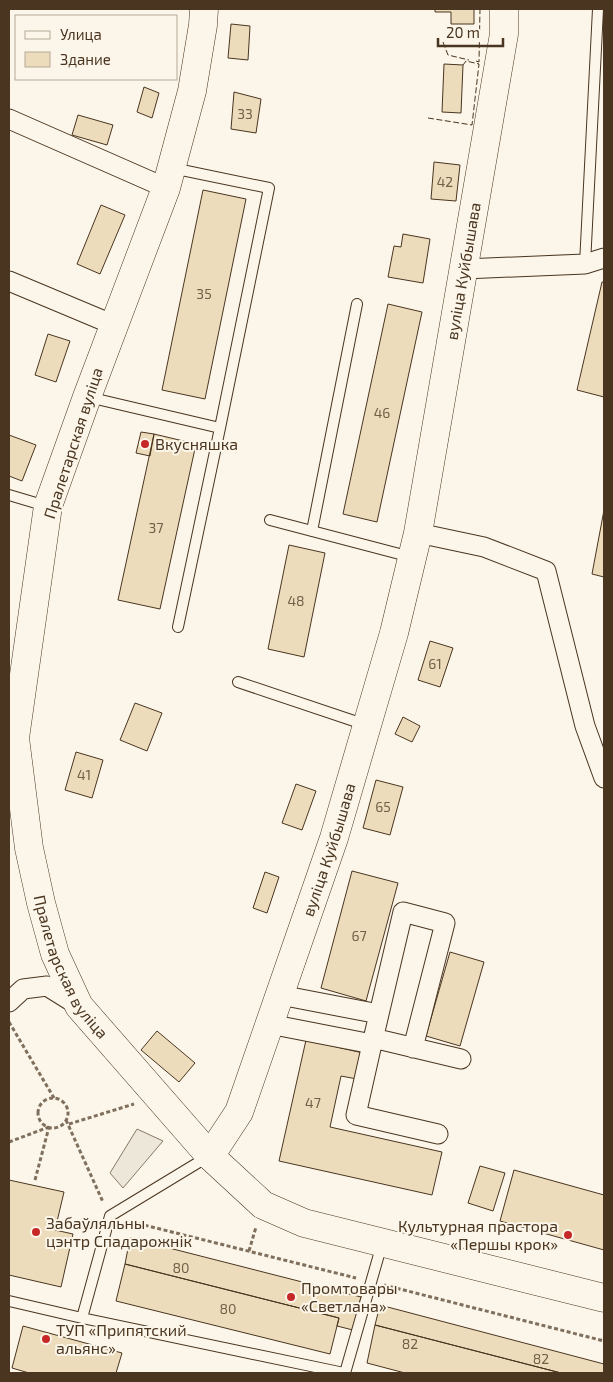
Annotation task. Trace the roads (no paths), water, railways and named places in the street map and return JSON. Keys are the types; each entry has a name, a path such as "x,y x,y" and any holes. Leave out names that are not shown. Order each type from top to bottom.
{"main road":[{"name":"Пралетарская вуліца","path":"204,9 192,91 168,178 48,506 14,701 15,738 29,848 55,954 79,1006 210,1156 263,1205 304,1223 604,1298"},
{"name":"вуліца Куйбышава","path":"210,1156 239,1112 270,1024 334,838 394,633 415,545 464,269 504,34 504,9"}],"street":[{"path":"9,120 168,178"},
{"path":"464,269 585,264 604,258"},
{"path":"9,281 114,325"},
{"path":"415,545 484,547 546,571 585,726 604,778"},
{"path":"9,789 15,738"},
{"path":"413,1048 445,923 403,912 356,1115 438,1134"},
{"path":"9,1002 23,989 47,986 79,1006"},
{"path":"280,995 378,1014"},
{"path":"270,1024 413,1048 461,1060"}],"lane":[{"path":"585,264 598,9"},
{"path":"168,178 269,188 178,628"},
{"path":"312,531 358,304"},
{"path":"87,397 220,428"},
{"path":"9,495 48,506"},
{"path":"270,520 312,531 415,545"},
{"path":"238,682 367,726"},
{"path":"82,1318 110,1216 210,1156"},
{"path":"9,1301 344,1373 382,1243"}],"place":[{"name":"Вкусняшка","path":"145,444"},
{"name":"Забаўляльны цэнтр Спадарожнік","path":"36,1232"},
{"name":"Культурная прастора «Першы крок»","path":"568,1235"},
{"name":"Промтовары «Светлана»","path":"291,1297"},
{"name":"ТУП «Припятский альянс»","path":"46,1339"}]}
